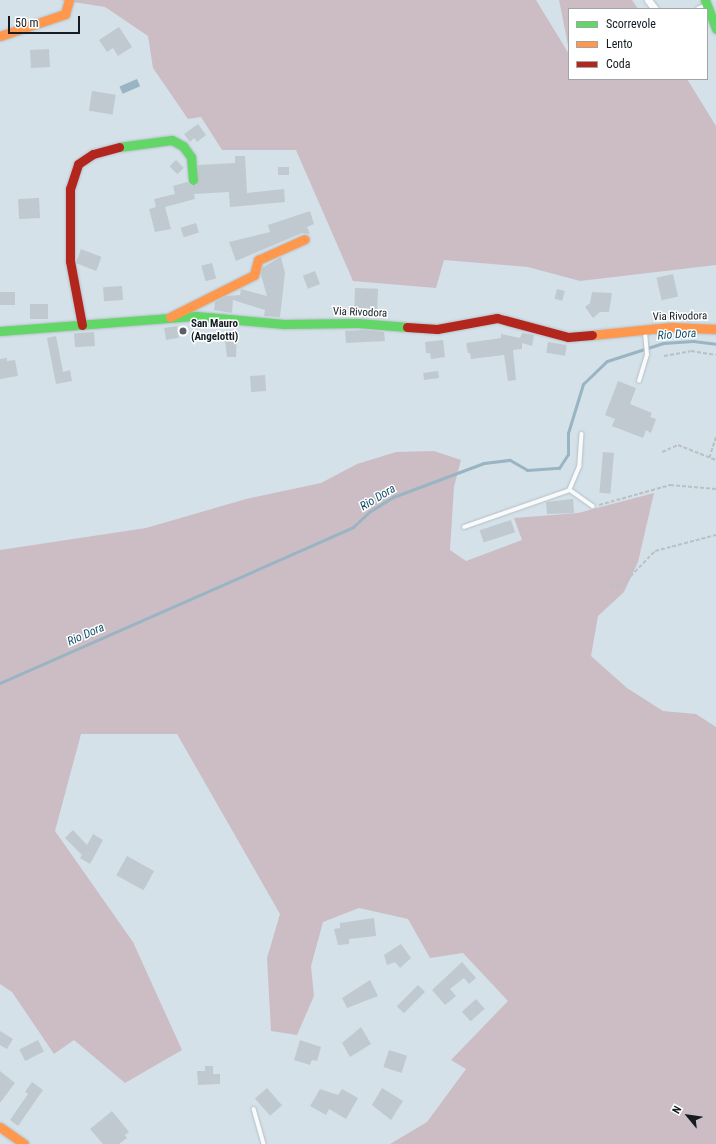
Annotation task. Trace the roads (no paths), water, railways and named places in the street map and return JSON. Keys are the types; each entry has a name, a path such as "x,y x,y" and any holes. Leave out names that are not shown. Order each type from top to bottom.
{"street":[{"path":"0,36 65,14 69,0"},
{"path":"648,0 654,8"},
{"path":"708,13 716,29"},
{"path":"82,325 70,261 68,215 70,189 78,164 93,154 131,144 172,140 184,146 191,157 193,180"},
{"path":"168,318 254,275 258,260 306,239"},
{"name":"Via Rivodora","path":"0,331 196,316 284,324 358,323 437,329 497,318 568,337 645,330 716,329"},
{"path":"0,1126 24,1144"}],"lane":[{"path":"639,382 647,355 645,330"},
{"path":"464,527 570,490 580,466 582,434"},
{"path":"570,490 593,506"},
{"path":"254,1109 264,1144"}],"water":[{"path":"137,79 140,86 123,94 120,86"}],"waterway":[{"name":"Rio Dora","path":"0,683 353,527 369,512 393,497 484,463 510,460 527,470 559,468 568,454 568,433 583,384 607,361 663,343 693,341 716,344"}],"place":[{"name":"San Mauro (Angelotti)","path":"183,331"}]}
